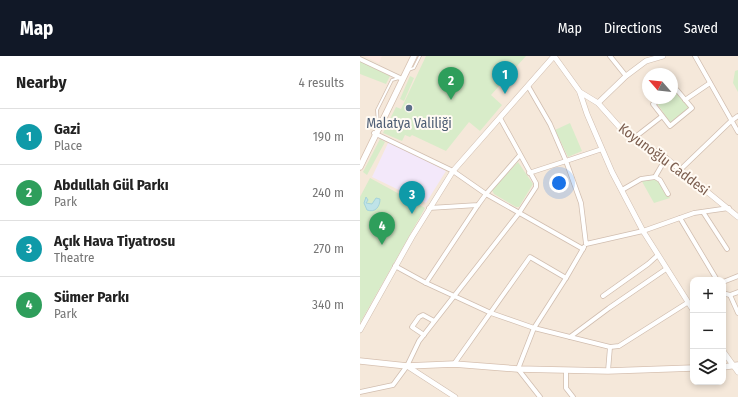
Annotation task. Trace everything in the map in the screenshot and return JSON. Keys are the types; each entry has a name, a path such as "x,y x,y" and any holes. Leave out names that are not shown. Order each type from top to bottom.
{"main road":[{"path":"360,162 407,70 412,56"},
{"path":"360,167 378,124 412,56"},
{"path":"360,361 407,366 454,364 518,369 608,371 690,368"}],"street":[{"path":"360,330 395,266 429,208 453,171 554,56"},
{"name":"Koyunoğlu Caddesi","path":"554,56 580,92 598,103 622,131 666,158 729,208 738,217"},
{"path":"610,56 626,76"},
{"path":"642,56 646,61"},
{"path":"598,103 626,76 646,61 663,56"},
{"path":"694,56 738,132"},
{"path":"360,59 400,78"},
{"path":"685,100 710,84"},
{"path":"528,86 550,124 566,161 581,203 586,244 534,328 518,369 540,397"},
{"path":"653,104 661,117 670,126 692,108 678,91"},
{"path":"395,266 426,283 490,313 534,328 610,347 619,346 690,304 666,269 643,231 612,172 587,114 580,92"},
{"path":"680,170 738,116"},
{"path":"634,138 661,117"},
{"path":"360,392 393,385 407,366 420,341 434,321 519,212 536,187 536,183 529,173 500,118"},
{"path":"375,134 453,171 486,194 583,249"},
{"path":"529,173 602,149"},
{"path":"426,283 486,194 520,155"},
{"path":"655,177 666,158"},
{"path":"622,190 641,179 655,177 660,180 668,194"},
{"path":"429,208 478,205"},
{"path":"586,244 643,231 694,213 729,208"},
{"path":"704,212 727,249"},
{"path":"680,218 716,277"},
{"path":"603,296 648,264 658,255"},
{"path":"454,364 530,257 566,278"},
{"path":"570,337 666,269"},
{"path":"726,281 738,276"},
{"path":"738,292 726,295 738,313"},
{"path":"424,335 412,327 419,317 423,315 434,321"},
{"path":"608,371 610,347"},
{"path":"726,354 736,366 738,372"},
{"path":"407,366 455,397"},
{"path":"566,370 566,388 573,397"}],"lane":[{"path":"407,70 414,68 420,56"}],"shaded area":[{"path":"360,56 738,56 738,397 360,397"},
{"path":"364,56 382,56 379,63"},
{"path":"389,141 446,171 426,203 372,177"}],"green space":[{"path":"426,56 526,56 491,95 502,105 480,131 469,122 446,151 412,135 410,137 405,135 402,141 383,133 396,107 401,109"},
{"path":"360,61 390,76 386,84 360,74"},
{"path":"738,70 738,92 733,83 735,71"},
{"path":"410,76 414,78 404,101 400,99"},
{"path":"678,89 694,108 672,126 658,104 678,104"},
{"path":"570,123 582,151 568,157 555,130"},
{"path":"380,139 385,142 367,175 363,172"},
{"path":"518,162 533,184 519,207 516,207 494,194 492,190"},
{"path":"648,176 657,180 670,198 654,203 640,178"},
{"path":"370,178 425,208 360,323 360,197"}],"water":[{"path":"366,197 368,200 366,203 372,204 376,198 380,199 379,205 375,210 367,210 364,203"}],"place":[{"name":"Gazi","path":"505,94"},
{"name":"Abdullah Gül Parkı","path":"451,100"},
{"name":"Malatya Valiliği","path":"409,108"},
{"name":"Açık Hava Tiyatrosu","path":"412,214"},
{"name":"Sümer Parkı","path":"382,245"}]}
